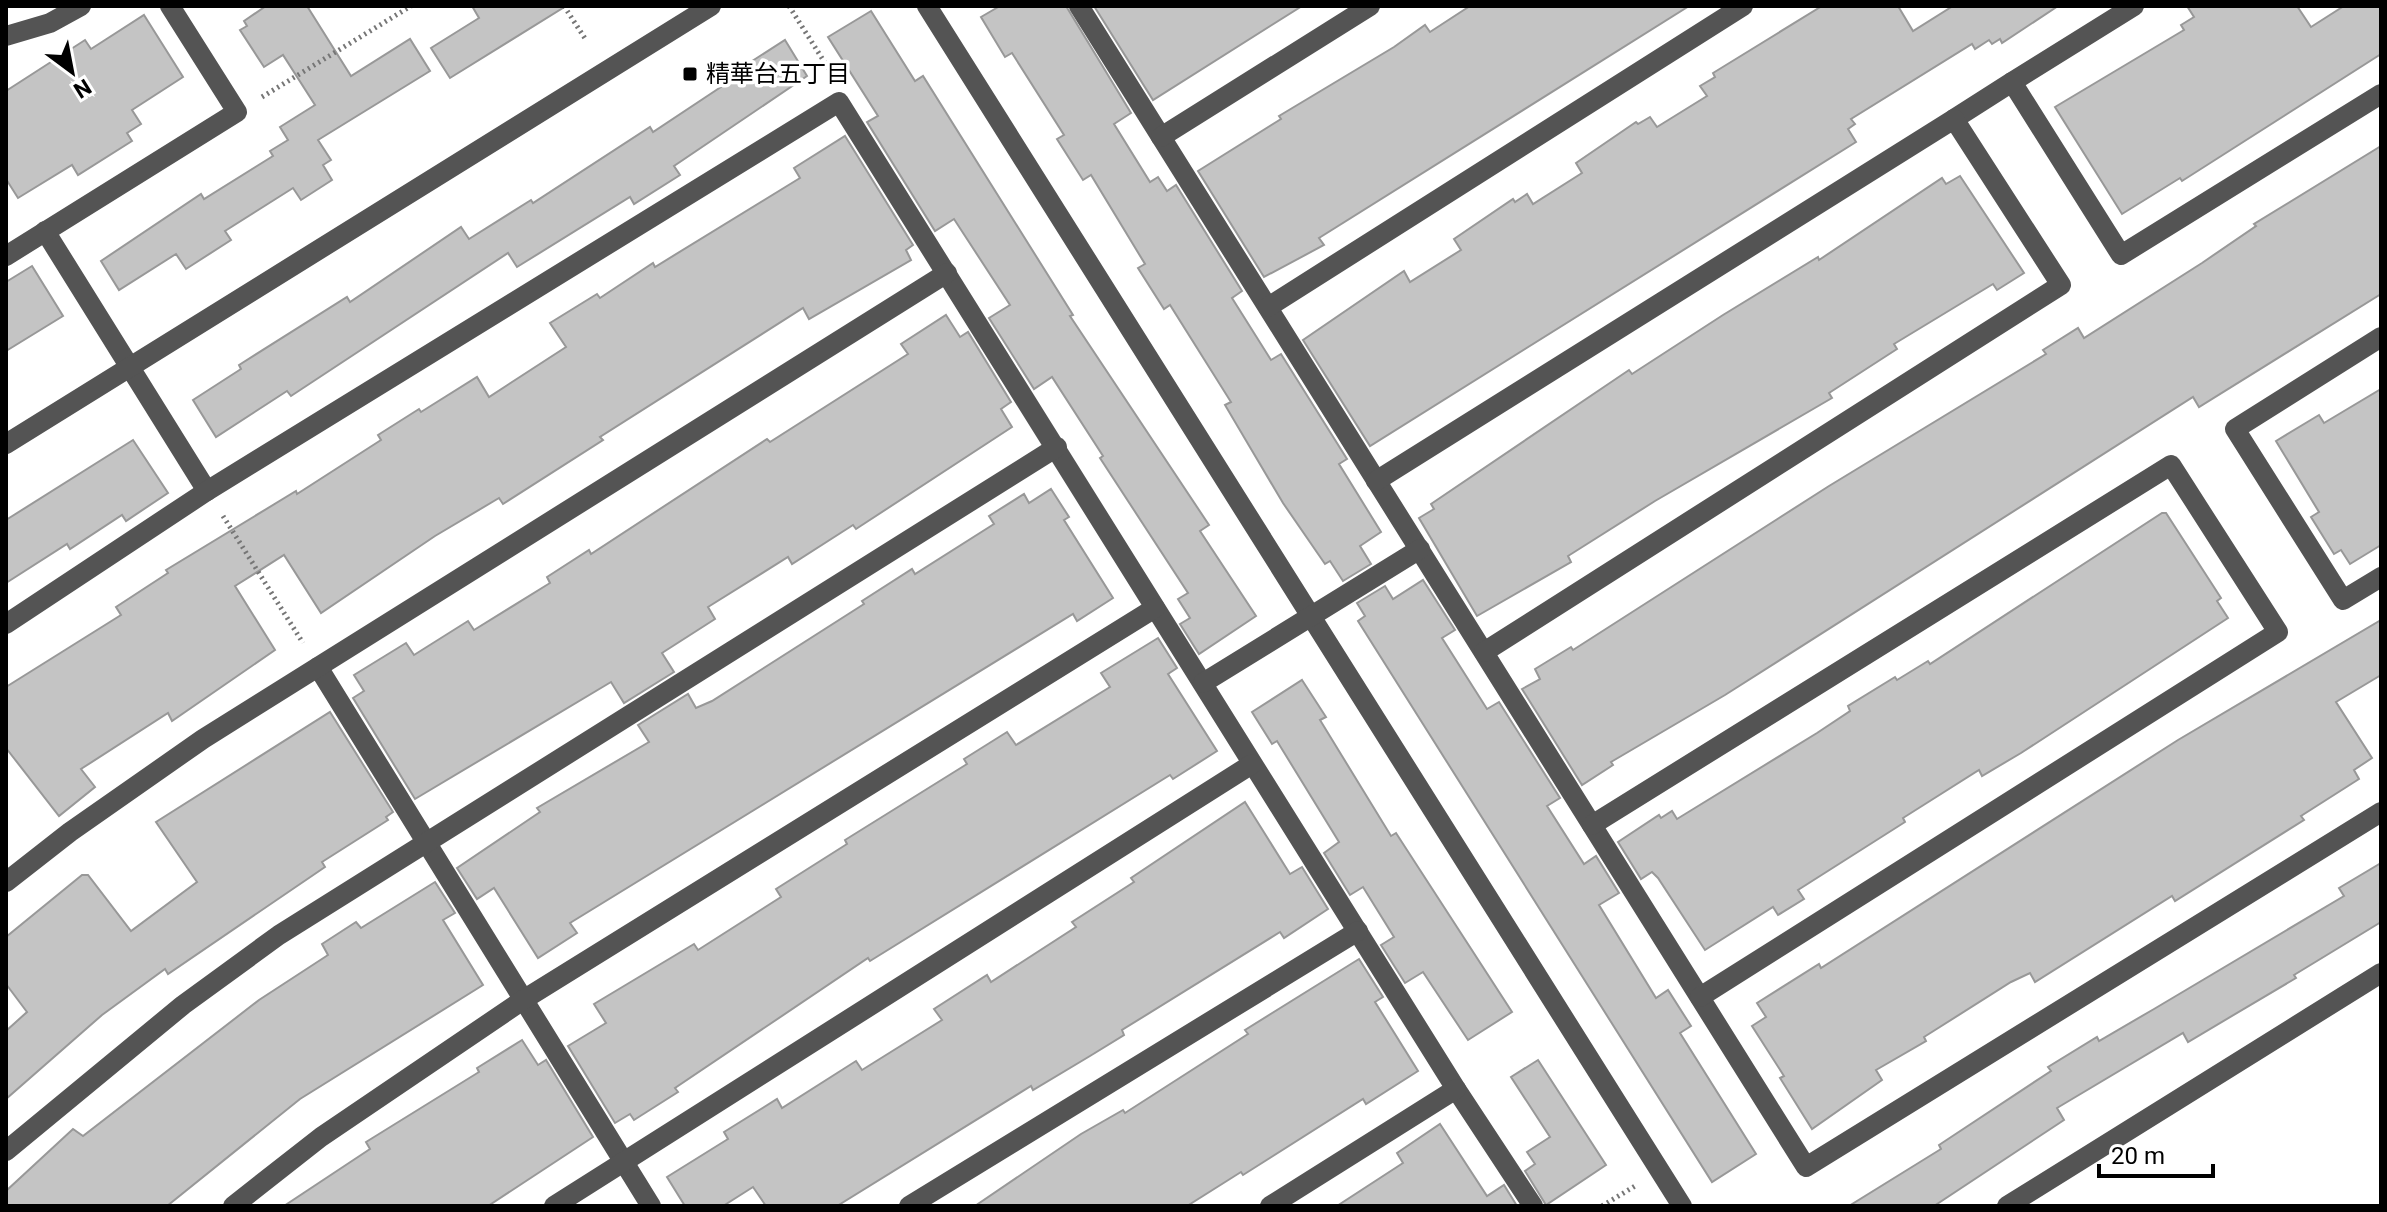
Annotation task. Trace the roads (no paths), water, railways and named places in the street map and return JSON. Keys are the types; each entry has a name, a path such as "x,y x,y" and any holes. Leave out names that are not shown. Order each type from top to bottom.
{"street":[{"path":"6,36 50,23 81,6"},
{"path":"6,256 237,112 170,6"},
{"path":"6,444 711,6"},
{"path":"927,6 1682,1206"},
{"path":"1079,6 1806,1167 2381,812"},
{"path":"1161,137 1370,6"},
{"path":"1268,307 1743,6"},
{"path":"1376,481 2134,6"},
{"path":"2012,82 2121,255 2381,94"},
{"path":"6,624 207,491 839,102 1456,1089 1533,1206"},
{"path":"1484,652 2061,285 1954,119"},
{"path":"45,231 207,491"},
{"path":"6,882 70,832 203,739 947,273"},
{"path":"2381,337 2235,429 2343,600 2381,577"},
{"path":"6,1151 183,1005 279,935 1057,447"},
{"path":"1592,825 2171,465 2278,632 1700,997"},
{"path":"1203,683 1420,549"},
{"path":"233,1206 321,1137 523,1000 1155,608"},
{"path":"318,667 651,1206"},
{"path":"554,1206 1252,764"},
{"path":"909,1206 1358,931"},
{"path":"2007,1206 2381,973"},
{"path":"1270,1206 1456,1089"}],"place":[{"name":"精華台五丁目","path":"690,74"}]}
